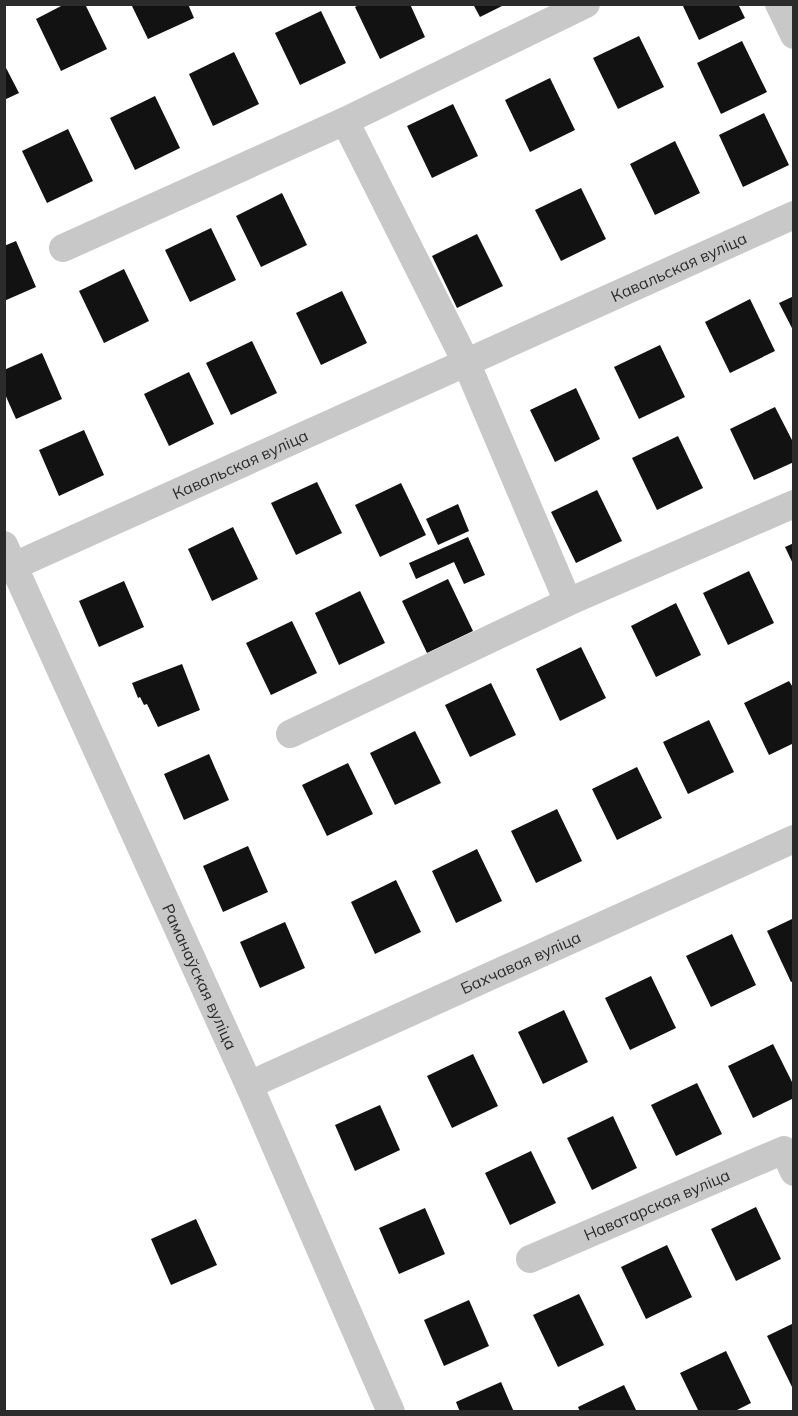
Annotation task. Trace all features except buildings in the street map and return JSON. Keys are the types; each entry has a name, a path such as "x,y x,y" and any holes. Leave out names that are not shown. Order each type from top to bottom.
{"street":[{"path":"63,248 345,121 586,4"},
{"path":"779,4 794,35"},
{"path":"345,121 466,362 568,602"},
{"name":"Кавальская вуліца","path":"9,556 466,362 794,214"},
{"path":"290,734 568,602 794,504"},
{"name":"Раманаўская вуліца","path":"9,556 249,1085 390,1412"},
{"name":"Бахчавая вуліца","path":"249,1085 794,839"},
{"name":"Наватарская вуліца","path":"531,1259 790,1156"}]}
